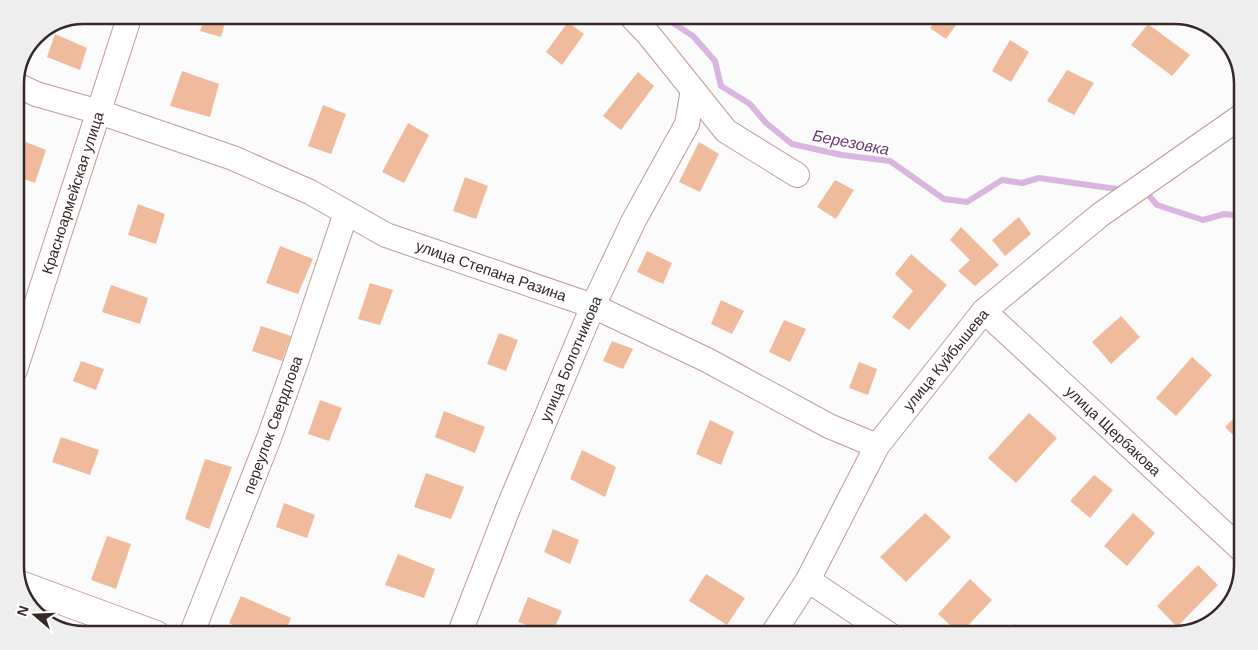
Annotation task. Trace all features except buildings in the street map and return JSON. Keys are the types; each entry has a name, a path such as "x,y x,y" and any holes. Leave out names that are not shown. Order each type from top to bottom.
{"main road":[{"path":"28,588 132,626"}],"street":[{"name":"Красноармейская улица","path":"24,342 127,24"},
{"path":"639,24 726,131 797,175"},
{"name":"улица Степана Разина","path":"24,88 36,94 99,112 232,158 310,192 386,235 593,306 707,360 828,426 877,446"},
{"name":"улица Болотникова","path":"462,626 509,506 593,306 634,220 687,124 693,90"},
{"name":"улица Куйбышева","path":"778,626 808,580 877,446 984,311 1100,215 1234,121"},
{"name":"переулок Свердлова","path":"195,626 298,359 346,213"},
{"name":"улица Щербакова","path":"984,311 1234,543"},
{"path":"808,580 877,626"}],"waterway":[{"name":"Березовка","path":"675,24 693,36 715,61 721,86 750,104 766,123 792,144 842,155 890,161 944,199 967,202 1002,180 1022,183 1039,178 1124,190"},
{"name":"Березовка","path":"1144,190 1157,205 1203,220 1224,214 1234,215"}]}
